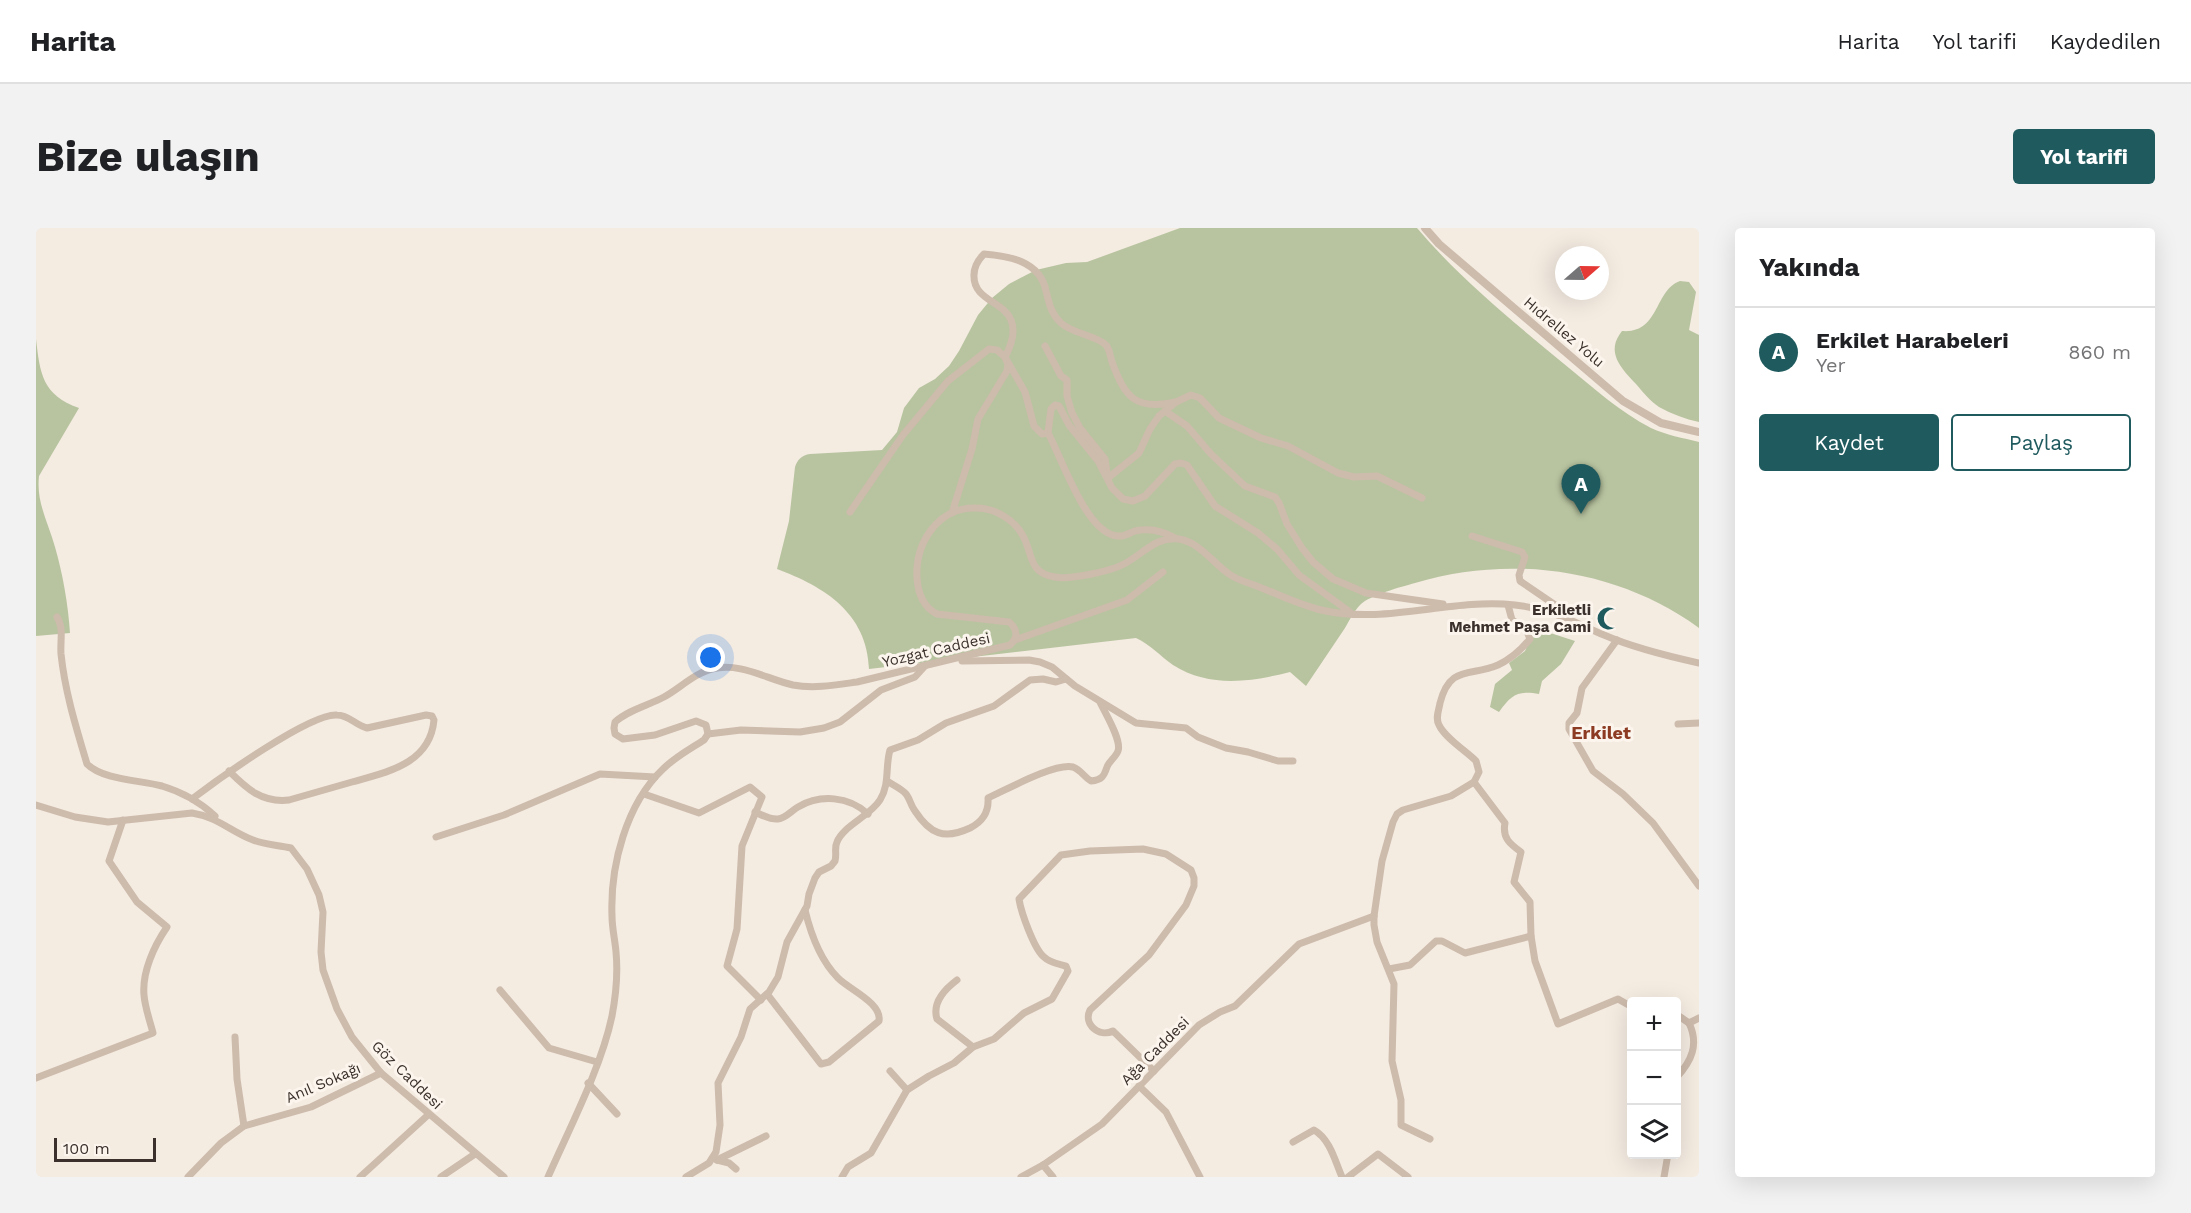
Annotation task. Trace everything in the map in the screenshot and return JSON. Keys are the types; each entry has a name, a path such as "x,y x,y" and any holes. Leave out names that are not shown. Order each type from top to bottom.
{"street":[{"name":"Hıdrellez Yolu","path":"1425,228 1439,244 1623,401 1661,423 1699,432"},
{"path":"1176,402 1149,404 1129,396 1121,386 1106,346 1100,340 1075,332 1060,322 1051,309 1045,286 1035,271 1014,258 984,254 975,266 974,279 980,292 1007,314 1011,321 1012,339 1005,357 1008,364 1007,371 978,419 972,449 952,513 977,508 991,510 1004,516 1022,533 1035,566 1047,575 1056,578 1069,578 1118,566 1157,543 1177,539"},
{"path":"1045,346 1061,376 1067,380 1068,401 1075,421 1105,459 1108,478"},
{"path":"850,512 903,435 948,381 986,350 997,350 1005,357 1025,392 1036,429 1042,434 1048,433"},
{"path":"1108,478 1136,457 1150,429 1165,411 1188,396 1197,396 1219,418 1254,435 1288,446 1343,475 1377,476 1422,498"},
{"path":"1352,614 1299,575 1277,549 1258,533 1215,506 1187,465 1181,463 1173,466 1144,496 1133,501 1124,500 1117,495 1092,453 1069,425 1059,406 1055,405 1051,410 1048,433 1081,502 1092,520 1102,530 1113,535 1122,536 1136,531 1150,530 1164,533 1191,543 1230,575 1310,606 1352,614 1508,604 1541,609 1567,617 1617,640 1699,663"},
{"path":"1165,411 1187,426 1211,454 1245,486 1275,497 1287,524 1302,548 1313,562 1333,579 1365,593 1451,606"},
{"name":"Yozgat Caddesi","path":"706,737 706,725 698,721 635,739 620,738 615,734 614,728 620,718 653,703 713,669 725,667 749,671 786,683 809,686 844,684 1006,647 1015,640 1016,630 1009,622 940,615 931,610 922,599 917,577 920,548 932,529 952,513"},
{"path":"1472,536 1522,552 1524,559 1519,575 1520,581 1561,609 1567,617"},
{"path":"1015,640 1127,600 1163,573"},
{"path":"1430,1139 1401,1125 1401,1100 1392,1061 1394,992 1389,969 1377,942 1374,916 1382,861 1395,817 1403,810 1451,796 1473,782 1478,776 1478,765 1440,727 1438,712 1446,688 1457,676 1498,665 1514,656 1530,639 1526,629 1512,620 1508,604"},
{"path":"57,617 61,627 62,663 69,705 87,764 101,773 162,786 192,799 219,820"},
{"path":"1617,640 1582,688 1578,710 1569,723 1569,729 1593,771 1623,794 1653,823 1699,886"},
{"path":"947,661 1034,661 1052,667 1066,679 1136,723 1186,728 1198,737 1226,748 1248,752 1278,762 1293,761"},
{"path":"548,1177 608,1031 616,989 617,963 612,907 615,876 625,832 655,777 706,737 741,730 800,732 824,728 840,722 881,690 915,676 925,666"},
{"path":"714,1160 719,1134 718,1083 745,1028 750,1009 764,997 781,970 790,936 805,910 815,878 819,872 831,866 835,861 835,847 838,839 868,814 879,801 887,781 889,754 892,748 918,740 946,723 994,706 1030,680 1043,679 1056,682 1066,679"},
{"path":"887,781 906,794 926,826 938,833 948,834 969,829 978,823 987,811 988,798 1024,780 1067,767 1080,770 1088,780 1098,780 1105,774 1107,765 1116,756 1119,747 1099,700"},
{"path":"192,799 229,771 294,731 331,715 344,716 355,724 367,728 426,715 432,716 434,720 425,747 405,764 385,773 289,800 277,801 258,796 247,789 229,771"},
{"path":"1678,724 1699,723"},
{"path":"436,837 504,815 600,774 655,777"},
{"path":"1473,782 1505,823 1504,831 1508,841 1521,852 1514,882 1530,902 1531,936 1535,962 1558,1024 1618,999 1627,1004"},
{"path":"644,794 699,813 750,787 762,797 742,846 737,929 727,966 764,997 821,1064 829,1062 879,1021 878,1009 839,979 826,964 816,944 805,910"},
{"path":"755,812 778,819 811,801 832,799 852,802 868,814"},
{"name":"Göz Caddesi","path":"36,805 85,820 108,822 192,813 219,820 254,840 291,848 302,861 321,904 323,920 321,952 326,981 352,1037 381,1073 504,1177"},
{"path":"36,1078 153,1033 144,996 145,986 150,959 167,927 137,902 109,861 123,820"},
{"path":"842,1177 848,1167 871,1153 907,1090 954,1063 973,1047 994,1039 1023,1013 1052,999 1068,972 1066,966 1047,960 1039,952 1019,899 1061,855 1090,851 1143,849 1166,854 1191,870 1194,879 1192,895 1149,955 1090,1010 1088,1019 1099,1033 1106,1034 1113,1031 1154,1071"},
{"name":"Ağa Caddesi","path":"1021,1177 1043,1165 1102,1124 1199,1025 1235,1006 1299,944 1374,916"},
{"path":"1389,969 1410,965 1436,941 1442,941 1465,953 1531,936"},
{"path":"957,980 940,998 935,1009 935,1016 973,1047"},
{"path":"500,990 549,1048 597,1062"},
{"path":"1681,1017 1689,1023 1696,1036 1696,1051 1681,1073"},
{"path":"1689,1023 1699,1018"},
{"path":"235,1037 237,1079 244,1126"},
{"path":"890,1071 907,1090"},
{"name":"Anıl Sokağı","path":"188,1177 222,1143 244,1126 311,1107 381,1073"},
{"path":"588,1083 617,1114"},
{"path":"1139,1086 1166,1112 1200,1177"},
{"path":"360,1177 428,1115"},
{"path":"1293,1142 1314,1130 1320,1134 1327,1143 1342,1177"},
{"path":"686,1177 714,1160 765,1136"},
{"path":"441,1177 475,1154"},
{"path":"1348,1177 1378,1154 1408,1177"},
{"path":"1664,1177 1667,1159"},
{"path":"714,1160 729,1163 736,1169"},
{"path":"1043,1165 1053,1177"}],"green space":[{"path":"1180,228 1417,228 1452,266 1490,301 1608,400 1651,428 1699,442 1699,628 1667,608 1634,592 1599,580 1563,572 1526,569 1488,570 1451,574 1415,583 1365,601 1356,610 1306,686 1290,672 1230,681 1201,677 1173,665 1136,638 869,669 861,632 852,617 827,594 777,569 789,521 795,467 799,460 810,454 882,450 897,432 904,408 919,388 935,379 949,366 978,315 992,298 1009,284 1036,270 1066,263 1087,262"},
{"path":"1680,281 1689,282 1696,292 1689,330 1699,335 1699,422 1656,405 1620,366 1615,353 1617,339 1622,331 1634,330 1643,326 1650,319 1665,293"},
{"path":"36,339 39,362 45,381 57,397 79,408 39,476 39,495 63,579 70,633 36,636"},
{"path":"1535,628 1575,641 1561,664 1542,681 1539,694 1520,693 1507,701 1499,712 1490,707 1495,684 1512,670 1509,663 1525,651"}],"place":[{"name":"Erkilet Harabeleri","path":"1581,514"},
{"name":"Erkiletli Mehmet Paşa Cami","path":"1609,619"}],"district":[{"name":"Erkilet","path":"1601,733"}]}
